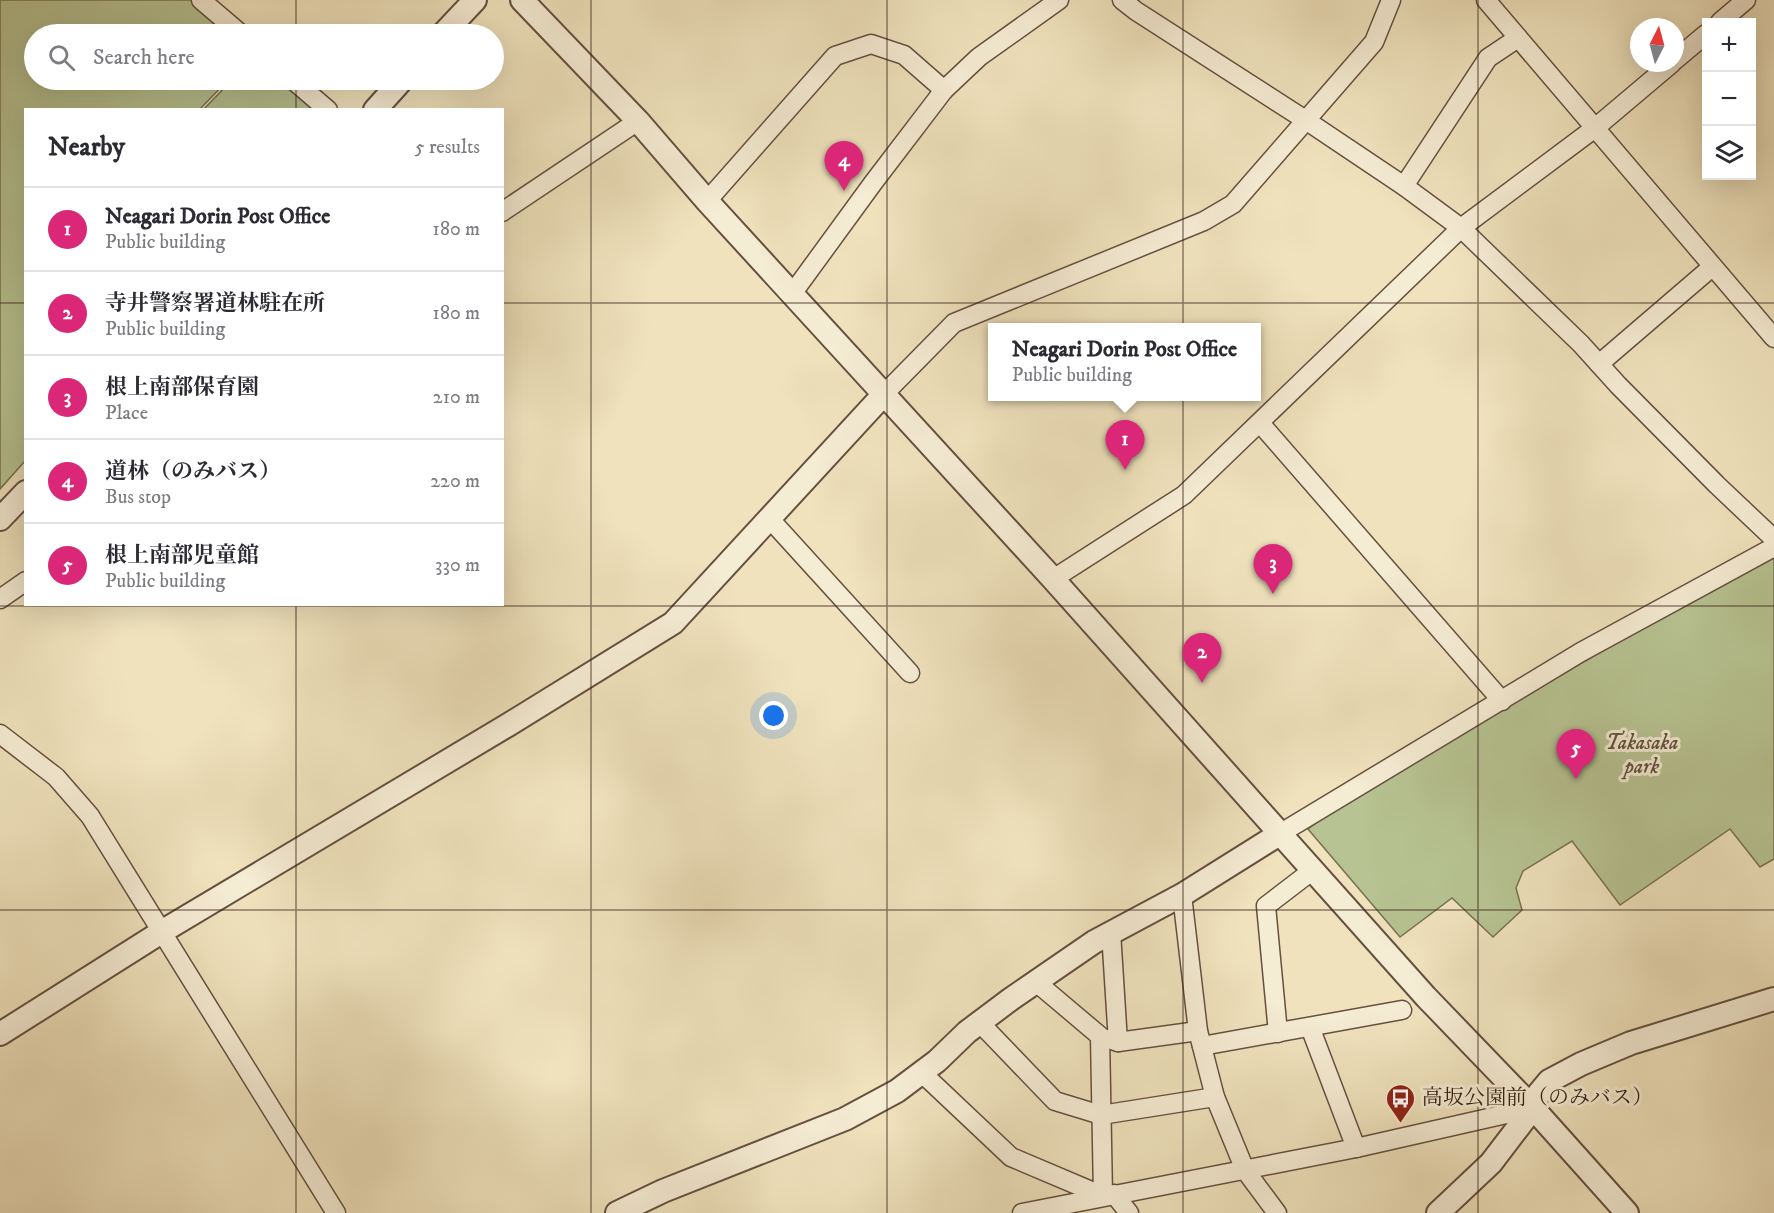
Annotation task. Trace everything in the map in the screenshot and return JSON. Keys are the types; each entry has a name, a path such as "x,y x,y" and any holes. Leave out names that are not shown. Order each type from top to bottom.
{"street":[{"path":"201,0 229,24"},
{"path":"452,24 475,0"},
{"path":"522,0 638,121 707,201 1053,579 1426,997 1533,1108 1627,1213"},
{"path":"792,294 944,90 979,57 1059,0"},
{"path":"1122,0 1404,186 1461,228 1717,485 1774,539"},
{"path":"0,1034 163,932 673,623 885,393 954,323 1204,221 1233,204 1374,42 1391,0"},
{"path":"1486,0 1774,338"},
{"path":"1725,18 1746,0"},
{"path":"1404,186 1488,58 1518,38"},
{"path":"1684,53 1702,38"},
{"path":"707,201 835,56 871,44 904,55 944,90"},
{"path":"1053,579 1184,495 1461,228 1595,128 1661,72"},
{"path":"305,90 326,108"},
{"path":"377,108 393,90"},
{"path":"504,211 638,121"},
{"path":"1599,364 1712,267"},
{"path":"1260,423 1502,701"},
{"path":"0,519 24,494"},
{"path":"769,518 910,673"},
{"path":"621,1212 663,1191 845,1119 897,1091 922,1073 980,1023 1036,982 1112,932 1182,895 1581,652 1774,547"},
{"path":"0,599 24,582"},
{"path":"0,734 56,777 90,816 336,1213"},
{"path":"1278,1033 1266,906 1313,870"},
{"path":"1182,895 1200,1039 1215,1097 1245,1170 1277,1213"},
{"path":"1112,932 1118,1042"},
{"path":"1036,982 1100,1036 1118,1042 1278,1033 1402,1010"},
{"path":"1437,1213 1491,1163 1533,1108 1539,1093 1549,1081 1581,1064 1631,1043 1771,1006"},
{"path":"980,1023 1055,1101 1101,1115 1215,1097"},
{"path":"1310,1027 1356,1148"},
{"path":"1100,1036 1101,1115 1109,1195"},
{"path":"922,1073 1011,1157 1109,1195 1130,1213"},
{"path":"1022,1213 1356,1148 1533,1108"}],"green space":[{"path":"0,0 191,0 219,24 24,24 24,90 218,90 201,108 24,108 24,462 0,489"},
{"path":"222,90 293,90 313,108 205,108"},
{"name":"Takasaka park","path":"1764,557 1774,557 1774,859 1760,867 1730,829 1620,905 1572,841 1523,871 1516,888 1522,910 1493,937 1452,898 1400,937 1308,829 1343,802"}],"place":[{"name":"道林（のみバス）","path":"844,191"},
{"name":"Neagari Dorin Post Office","path":"1125,470"},
{"name":"根上南部保育園","path":"1273,594"},
{"name":"寺井警察署道林駐在所","path":"1202,683"},
{"name":"根上南部児童館","path":"1576,779"},
{"name":"高坂公園前（のみバス）","path":"1401,1124"}]}
